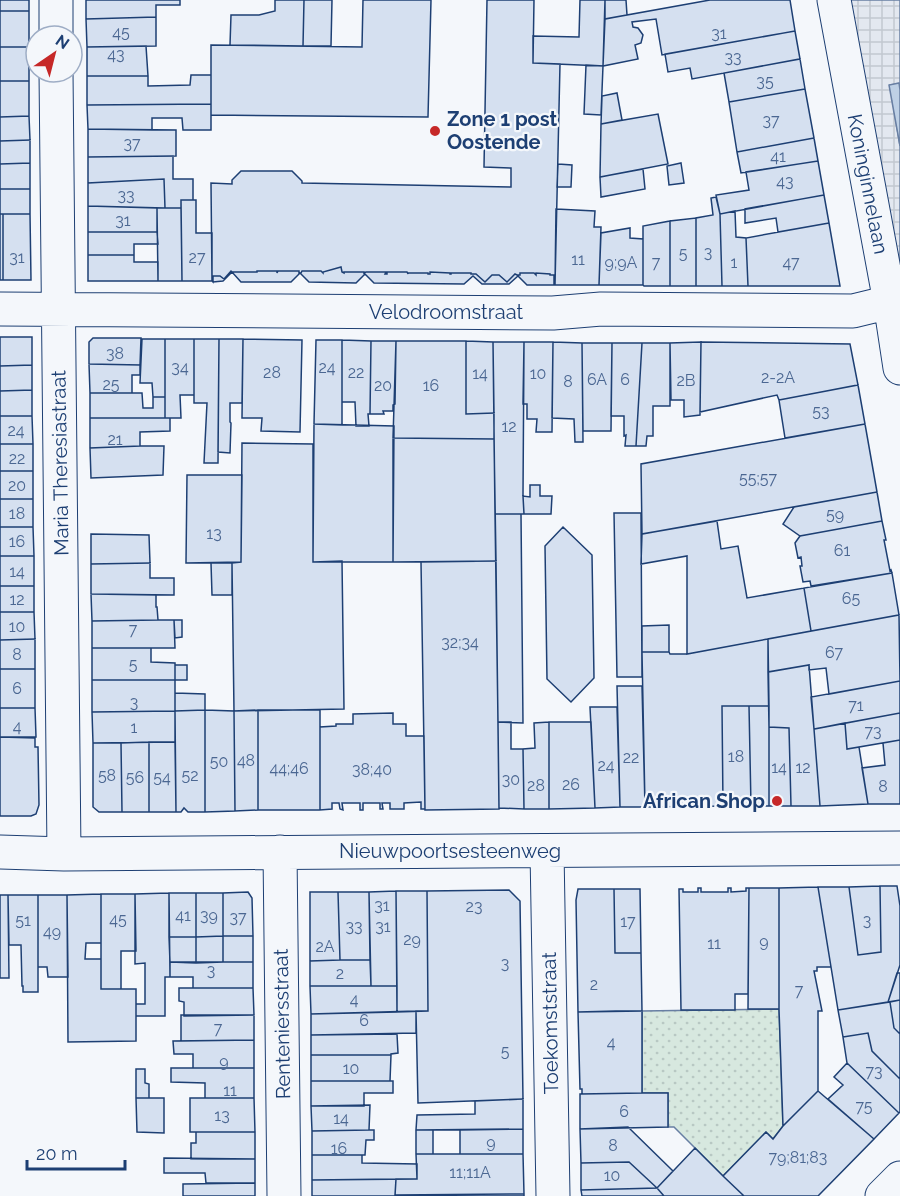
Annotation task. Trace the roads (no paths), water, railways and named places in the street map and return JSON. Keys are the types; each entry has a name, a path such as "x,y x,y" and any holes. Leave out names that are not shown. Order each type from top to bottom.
{"street":[{"path":"56,0 56,24"},
{"name":"Koninginnelaan","path":"834,0 890,302 900,368"},
{"name":"Maria Theresiastraat","path":"56,84 64,854"},
{"name":"Velodroomstraat","path":"0,309 552,313 601,309 853,311 890,302"},
{"name":"Nieuwpoortsesteenweg","path":"0,852 64,854 900,848"},
{"name":"Toekomststraat","path":"547,851 553,1196"},
{"name":"Renteniersstraat","path":"280,852 284,1196"},
{"path":"882,1196 900,1178"}],"water":[{"path":"899,83 900,90 900,146 889,85"}],"place":[{"name":"Zone 1 post Oostende","path":"435,131"},
{"name":"African Shop","path":"777,801"}]}
